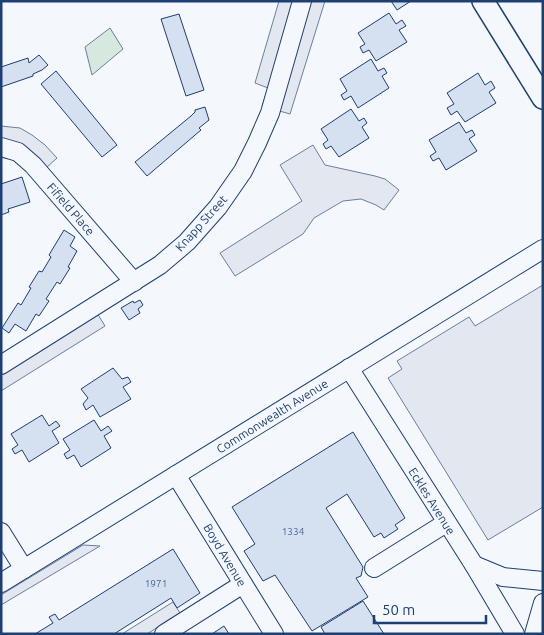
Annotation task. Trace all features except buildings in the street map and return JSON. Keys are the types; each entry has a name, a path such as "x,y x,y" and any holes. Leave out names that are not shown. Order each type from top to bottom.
{"main road":[{"path":"483,1 543,98"}],"street":[{"name":"Knapp Street","path":"1,366 160,265 187,242 218,207 243,171 258,143 270,113 302,1"},
{"name":"Fifield Place","path":"1,147 18,152 33,165 134,282"},
{"name":"Commonwealth Avenue","path":"1,583 543,249"},
{"name":"Eckles Avenue","path":"349,368 474,565 515,634"},
{"name":"Boyd Avenue","path":"176,475 274,634"},
{"path":"374,568 446,523"},
{"path":"1,532 24,569"},
{"path":"474,565 503,576 543,581"},
{"path":"164,634 243,584"},
{"path":"534,634 543,603"}],"shaded area":[{"path":"279,1 325,1 290,114 262,106 268,88 255,83"},
{"path":"110,28 123,49 92,75 85,47"},
{"path":"1,126 20,128 45,145 57,158 35,178 19,162 1,156"},
{"path":"313,145 325,165 385,179 399,190 384,210 361,199 343,201 314,218 303,234 235,276 220,253 302,201 280,165"},
{"path":"543,285 543,507 488,540 388,378 402,369 397,361 469,317 475,326"},
{"path":"89,300 105,326 1,391 1,355"},
{"path":"83,545 100,546 1,605 1,595"},
{"path":"173,602 180,613 147,634 122,634"}]}
